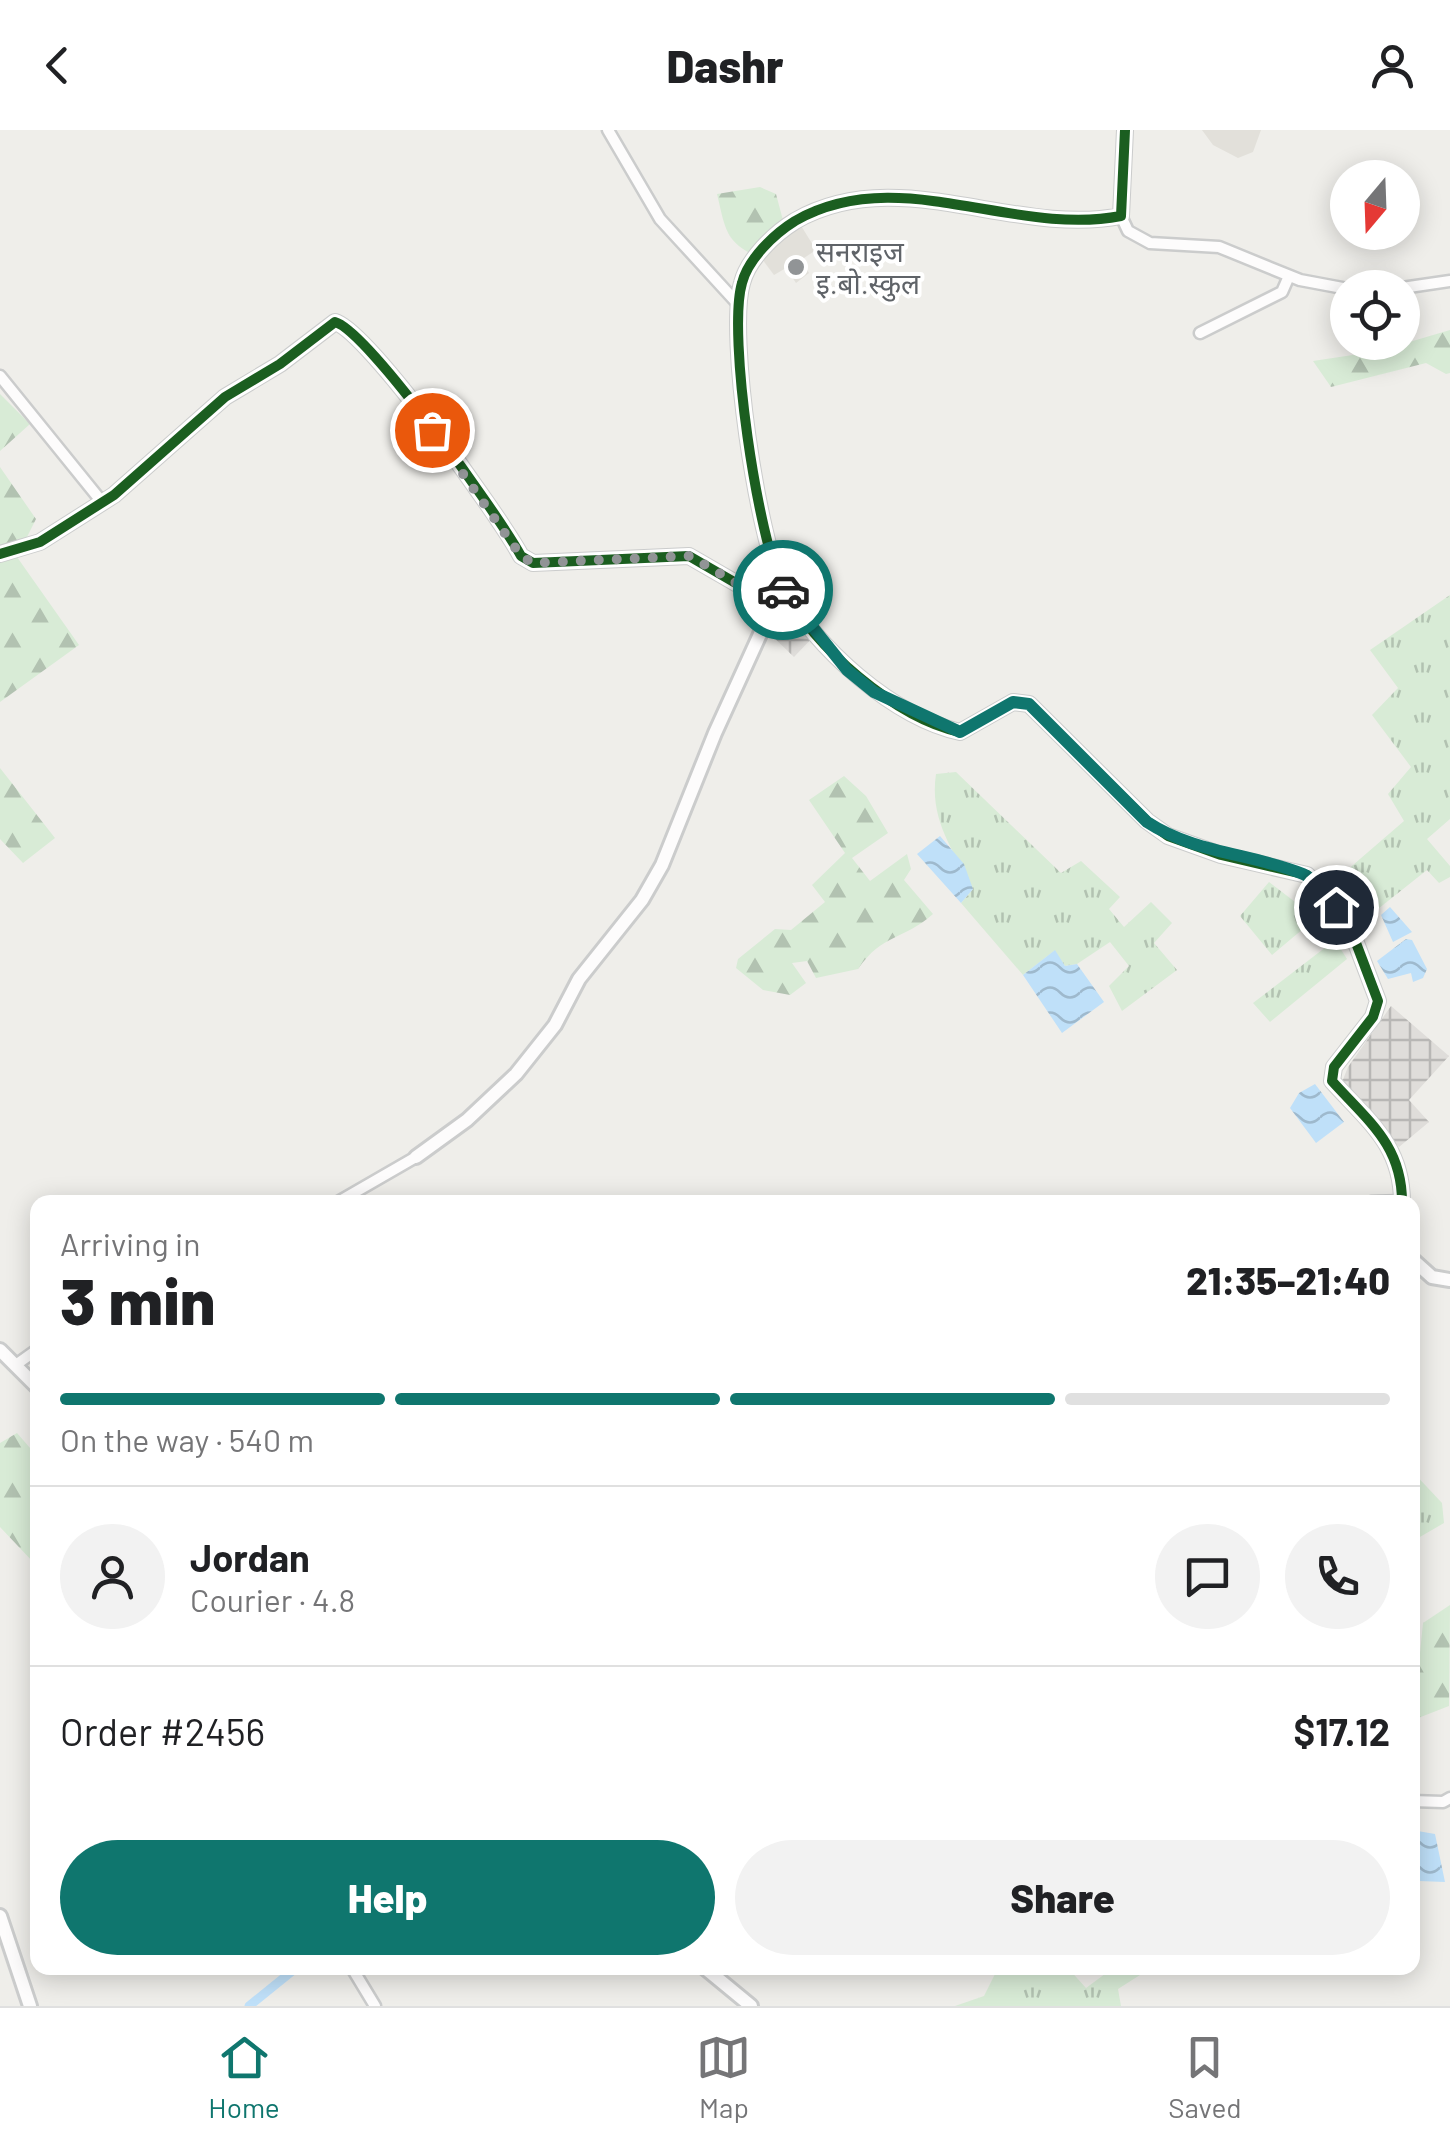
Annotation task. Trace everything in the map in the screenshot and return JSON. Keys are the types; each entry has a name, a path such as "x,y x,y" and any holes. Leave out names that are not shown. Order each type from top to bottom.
{"street":[{"path":"608,130 660,218 738,304"},
{"path":"1125,130 1121,216 1128,231 1150,243 1218,247 1289,276 1330,285"},
{"path":"1121,216 1057,220 902,197 846,199 780,232 752,261 738,304 746,419 764,538 784,590 847,670 874,692 960,732 1013,702 1029,704 1147,822 1168,836 1221,854 1307,874 1353,935 1378,1001 1373,1017 1334,1067 1332,1081 1394,1152 1402,1176 1402,1195"},
{"path":"1200,333 1282,292 1289,276"},
{"path":"1420,286 1450,282"},
{"path":"0,554 40,542 102,502 226,397 280,364 335,322 350,328 412,404 521,556 533,563 690,556 772,604"},
{"path":"0,376 102,502"},
{"path":"350,1195 416,1157 466,1120 516,1074 554,1025 579,979 642,900 662,865 772,604 784,590"},
{"path":"1420,1266 1432,1277 1450,1280"},
{"path":"0,1350 30,1379"},
{"path":"17,1364 30,1354"},
{"path":"1420,1800 1450,1798"},
{"path":"0,1916 30,2006"},
{"path":"356,1975 375,2006"},
{"path":"713,1975 751,2006"}],"shaded area":[{"path":"1202,130 1261,130 1253,152 1238,158 1213,145"},
{"path":"800,224 816,250 801,260 809,273 796,283 786,268 774,275 762,259"},
{"path":"791,610 816,634 794,657 769,633"},
{"path":"1391,1006 1449,1056 1409,1100 1429,1122 1399,1147 1342,1082 1348,1067"}],"green space":[{"path":"760,187 776,194 784,224 752,254 730,237 717,194"},
{"path":"1450,330 1450,373 1426,363 1331,387 1313,361 1420,360 1420,339"},
{"path":"0,394 30,424 0,451"},
{"path":"0,467 36,519 17,557 79,645 0,702"},
{"path":"1450,595 1450,819 1427,839 1450,866 1450,877 1439,883 1427,870 1354,928 1331,884 1404,821 1388,794 1411,767 1372,715 1398,688 1370,650"},
{"path":"0,768 55,838 23,863 0,839"},
{"path":"956,772 1061,873 1081,861 1120,897 1109,909 1124,927 1151,902 1172,923 1154,943 1177,970 1122,1011 1109,986 1129,966 1110,942 1077,964 1065,966 1054,951 1023,975 961,903 973,889 945,834 935,791 936,774"},
{"path":"844,776 866,796 888,833 852,858 870,881 907,854 911,869 904,880 933,914 876,949 858,969 816,978 807,961 792,963 806,983 790,995 763,990 736,968 738,959 775,929 791,930 825,902 812,885 845,853 809,800"},
{"path":"1269,882 1316,918 1272,955 1240,916"},
{"path":"1335,940 1347,959 1270,1022 1253,1003"},
{"path":"17,1433 30,1448 30,1559 0,1527 0,1443"},
{"path":"1420,1480 1442,1503 1444,1523 1420,1537"},
{"path":"1450,1605 1449,1706 1420,1717 1420,1653 1423,1623"},
{"path":"994,1975 1074,1975 1086,1988 1104,1975 1140,1975 1118,1989 1121,2006 955,2006 984,1996"}],"water":[{"path":"940,836 964,864 973,889 961,903 917,854"},
{"path":"1390,907 1412,932 1393,942 1381,915"},
{"path":"1406,939 1412,940 1427,969 1423,978 1413,982 1411,973 1388,979 1377,961"},
{"path":"1055,950 1065,966 1077,964 1104,1002 1062,1033 1023,975"},
{"path":"1315,1084 1344,1122 1316,1143 1290,1108 1299,1093"},
{"path":"1420,1831 1435,1834 1445,1882 1420,1881"}],"waterway":[{"path":"249,2006 287,1975"}],"cycle path":[{"path":"1125,130 1121,216 1080,220 915,199 874,198 834,205 795,221 763,248 742,283 739,345 755,484 773,563 797,611 835,656 909,712 960,732 1013,702 1029,704 1147,821 1168,836 1221,855 1307,875 1353,935 1378,1001 1373,1017 1334,1067 1332,1081 1389,1149 1401,1195"},
{"path":"0,554 40,542 114,495 225,397 280,364 335,322 352,333 403,390 462,467 521,556 533,563 689,556 772,604"}],"way so far":[{"path":"432,430 521,556 533,563 690,556 772,604 783,590"}],"place":[{"name":"सनराइज इ.बाे.स्कुल","path":"796,267"}],"route":[{"path":"783,590 847,670 874,692 960,732 1013,702 1029,704 1147,822 1168,836 1221,854 1307,874 1336,907"}]}
